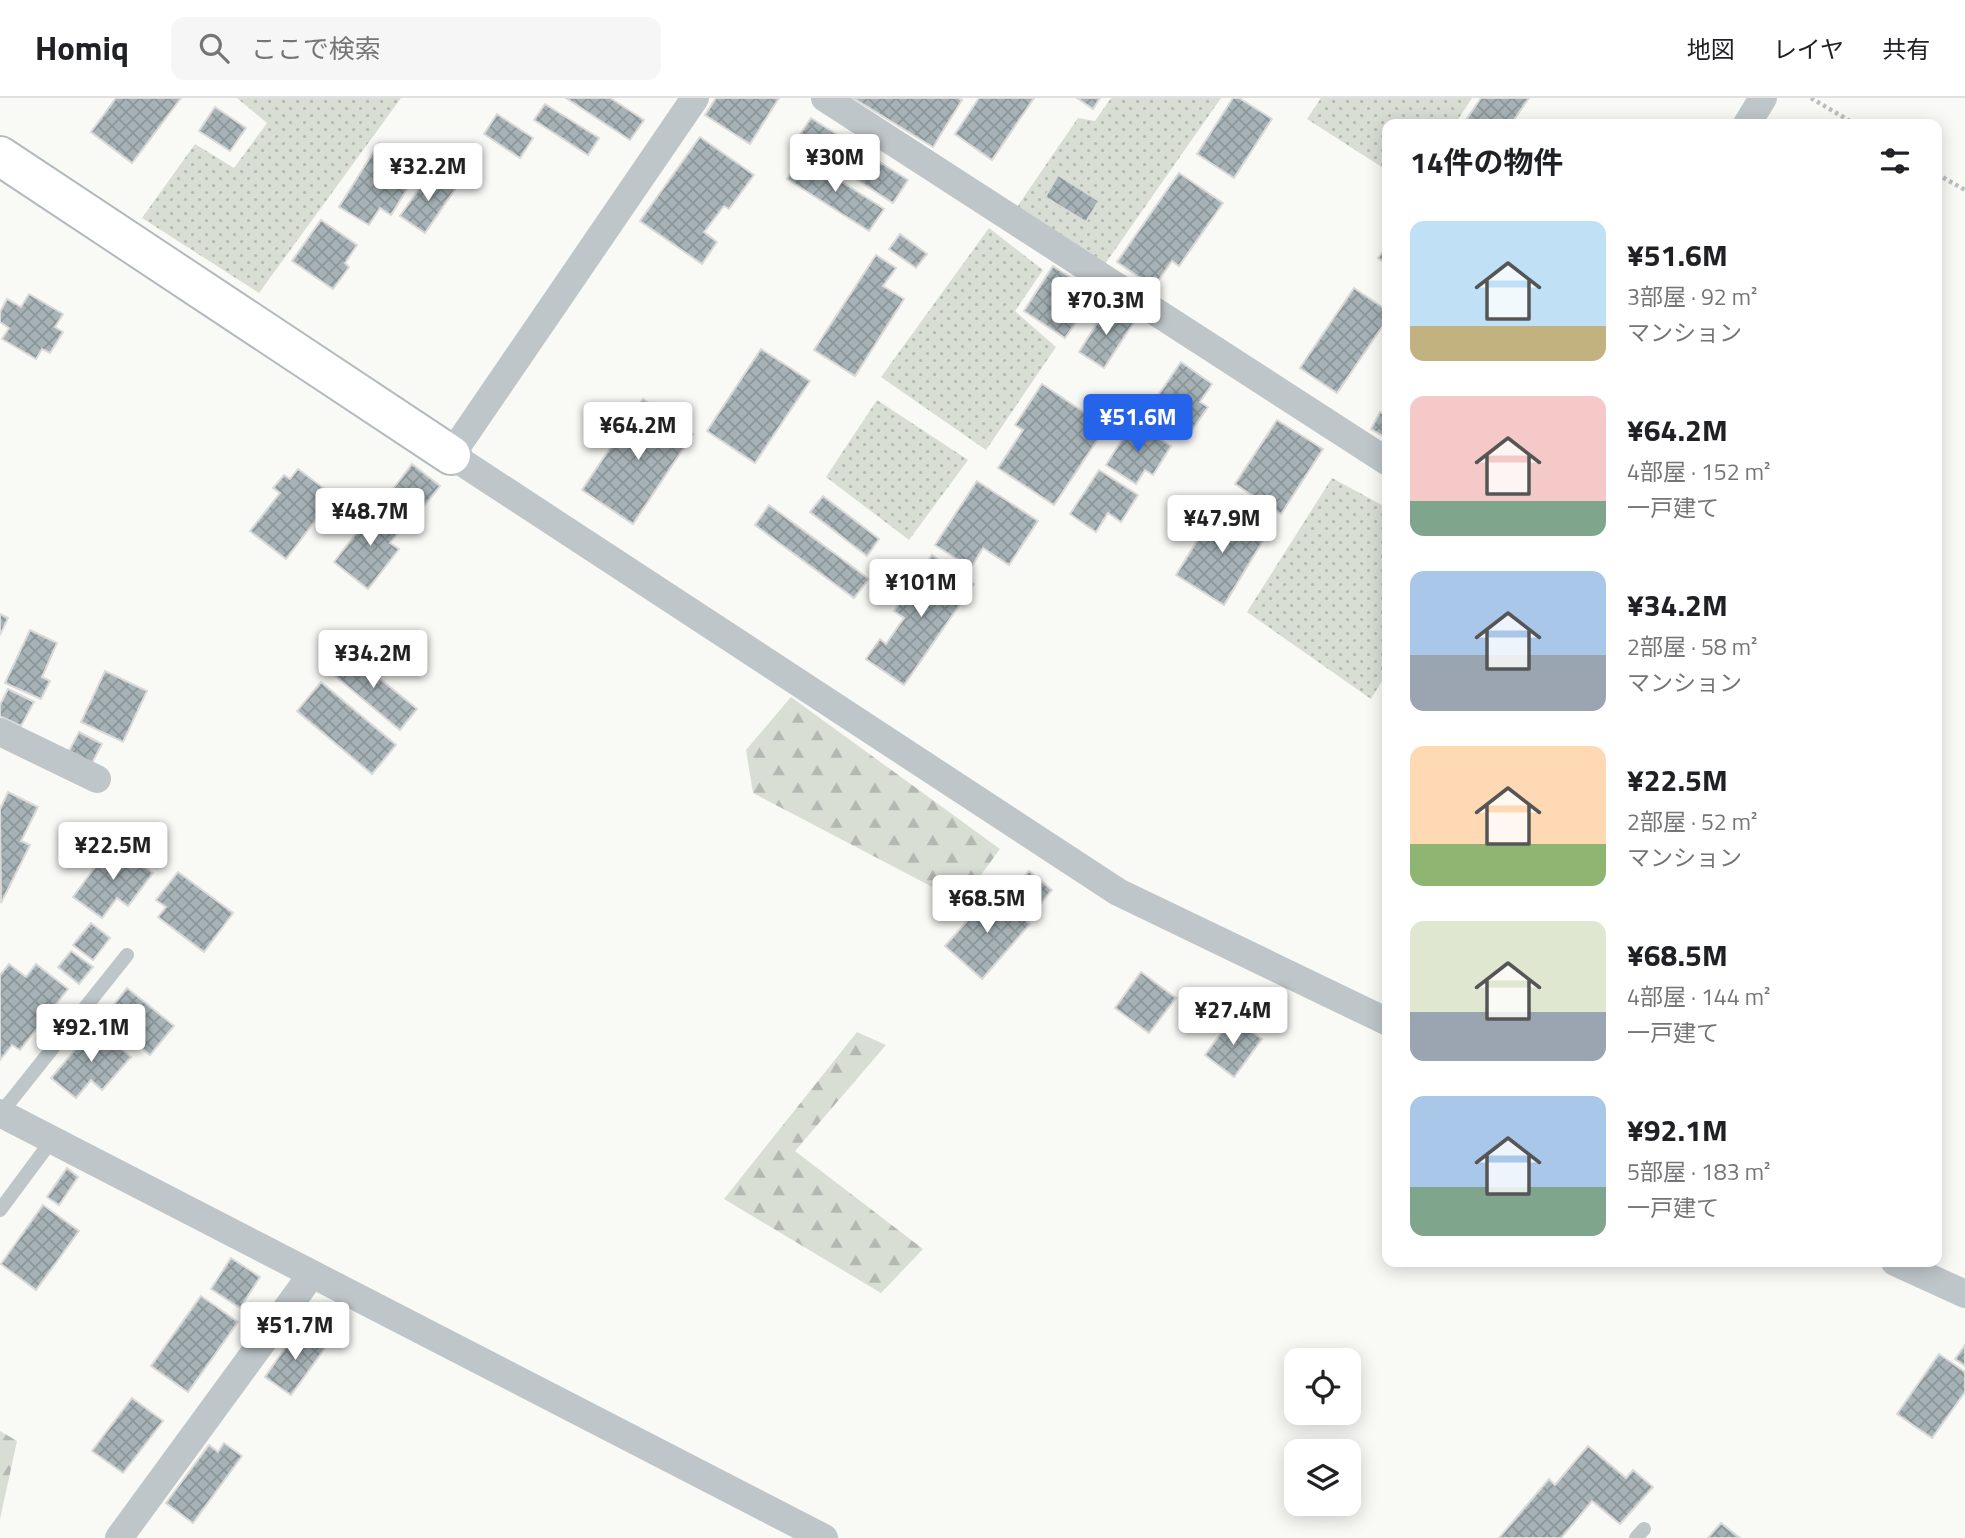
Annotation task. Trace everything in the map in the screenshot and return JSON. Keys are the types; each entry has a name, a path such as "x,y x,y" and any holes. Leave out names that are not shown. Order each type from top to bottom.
{"street":[{"path":"451,456 695,98"},
{"path":"825,98 1382,459"},
{"path":"1750,119 1763,98"},
{"path":"0,156 451,456 1118,892 1382,1019"},
{"path":"0,732 97,779"},
{"path":"1,1113 824,1538"},
{"path":"1906,1267 1965,1294"},
{"path":"119,1538 312,1274"}],"lane":[{"path":"1,1113 127,955"},
{"path":"0,1210 52,1140"}],"path":[{"path":"1811,98 1847,119"},
{"path":"1942,177 1965,190"}],"green space":[{"path":"237,98 401,98 259,293 142,218 195,144 234,168 267,123"},
{"path":"1111,98 1221,98 1105,264 1017,207 1078,118 1095,121"},
{"path":"1321,98 1472,98 1458,119 1382,119 1382,167 1307,119"},
{"path":"989,228 1043,270 1015,311 1056,347 986,450 881,377"},
{"path":"877,400 968,460 909,540 826,477"},
{"path":"1332,478 1382,505 1382,681 1371,699 1247,612"},
{"path":"791,697 1000,849 961,902 753,793 746,750"},
{"path":"857,1032 886,1045 795,1151 923,1249 881,1293 724,1199"},
{"path":"0,1431 17,1441 0,1519"}],"building":[{"path":"116,98 181,98 132,163 91,132"},
{"path":"566,98 610,98 644,120 630,140"},
{"path":"716,98 779,98 750,144 705,115"},
{"path":"853,98 958,98 962,100 933,147"},
{"path":"979,98 1034,98 992,160 955,134"},
{"path":"1077,98 1100,98 1093,109"},
{"path":"1233,98 1239,98 1272,119 1234,178 1197,154"},
{"path":"1481,98 1529,98 1514,119 1467,119"},
{"path":"545,104 599,138 588,155 534,120"},
{"path":"215,107 246,128 230,151 199,131"},
{"path":"497,114 533,138 520,158 484,134"},
{"path":"811,118 908,180 893,203 796,140"},
{"path":"700,137 754,175 729,209 724,206 704,232 717,242 702,264 640,221"},
{"path":"379,143 420,168 391,215 380,208 369,225 339,207"},
{"path":"802,156 884,209 869,231 787,179"},
{"path":"1179,173 1223,203 1179,266 1172,261 1154,287 1117,262"},
{"path":"1058,175 1099,201 1086,222 1045,197"},
{"path":"428,176 439,184 445,176 458,185 425,233 400,216"},
{"path":"321,220 357,245 345,263 349,267 333,289 292,261"},
{"path":"900,234 927,254 916,268 889,249"},
{"path":"876,255 896,268 883,286 904,299 855,376 814,350"},
{"path":"1053,266 1095,294 1065,338 1024,311"},
{"path":"1354,288 1382,307 1382,327 1337,393 1300,368"},
{"path":"29,294 63,314 55,327 63,332 50,353 42,349 36,359 2,339 9,328 0,322 0,312 7,299 21,307"},
{"path":"1108,306 1134,322 1104,368 1079,352"},
{"path":"761,349 810,381 755,463 707,431"},
{"path":"1181,362 1212,384 1200,402 1208,407 1189,434 1150,407"},
{"path":"1042,384 1106,427 1054,505 998,468 1023,430 1015,425"},
{"path":"643,399 693,434 633,524 582,490"},
{"path":"1380,412 1382,413 1382,435 1371,429"},
{"path":"1277,420 1323,449 1281,514 1235,484"},
{"path":"1133,422 1171,446 1153,475 1145,470 1136,484 1106,465"},
{"path":"412,464 440,486 414,519 387,497"},
{"path":"298,469 334,496 286,559 250,531 280,493 273,488 284,475 290,479"},
{"path":"1099,470 1138,495 1121,522 1108,513 1096,532 1070,514"},
{"path":"977,481 1038,521 1009,565 983,548 971,568 935,545"},
{"path":"823,496 879,539 867,556 810,512"},
{"path":"769,505 869,579 854,598 755,525"},
{"path":"1219,505 1267,534 1224,605 1176,575"},
{"path":"377,506 403,526 390,543 399,549 368,589 334,562"},
{"path":"932,555 974,584 904,685 866,659 880,639 886,644 904,618 894,611"},
{"path":"0,614 8,618 0,635"},
{"path":"30,630 57,643 42,677 50,681 41,699 5,683"},
{"path":"346,651 417,709 400,730 329,671"},
{"path":"105,671 147,691 123,742 81,722"},
{"path":"321,682 396,745 372,774 297,711"},
{"path":"8,689 34,702 21,726 0,716 0,705"},
{"path":"79,732 102,744 92,763 69,751"},
{"path":"8,792 38,807 21,841 30,845 1,903 0,809"},
{"path":"113,843 153,873 128,906 117,898 102,918 73,897"},
{"path":"1029,871 1052,890 1037,908 1014,888"},
{"path":"178,872 233,913 204,952 158,917 166,907 156,900"},
{"path":"993,892 1030,924 982,979 945,946"},
{"path":"91,923 110,938 93,960 73,945"},
{"path":"71,951 93,967 79,984 58,967"},
{"path":"9,964 26,977 36,964 68,989 20,1050 12,1045 0,1060 0,975"},
{"path":"1141,972 1176,998 1149,1033 1115,1008"},
{"path":"127,988 174,1026 150,1055 120,1030 129,1018 113,1006"},
{"path":"1232,1018 1262,1039 1234,1077 1205,1055"},
{"path":"95,1026 131,1057 102,1090 91,1080 76,1098 51,1078"},
{"path":"67,1168 78,1177 59,1205 47,1197"},
{"path":"43,1205 79,1231 36,1290 1,1264"},
{"path":"231,1258 260,1277 240,1308 211,1289"},
{"path":"201,1296 238,1322 188,1392 151,1366"},
{"path":"298,1329 325,1348 291,1395 265,1377"},
{"path":"1965,1345 1965,1366 1955,1359"},
{"path":"1939,1354 1965,1372 1965,1392 1932,1438 1897,1414"},
{"path":"132,1398 163,1421 123,1473 92,1451"},
{"path":"224,1443 242,1456 193,1523 166,1503 209,1445 218,1452"},
{"path":"1588,1446 1626,1478 1633,1470 1653,1487 1620,1524 1592,1501 1561,1538 1499,1538 1549,1479 1555,1485"},
{"path":"1721,1523 1740,1538 1708,1538"}]}
